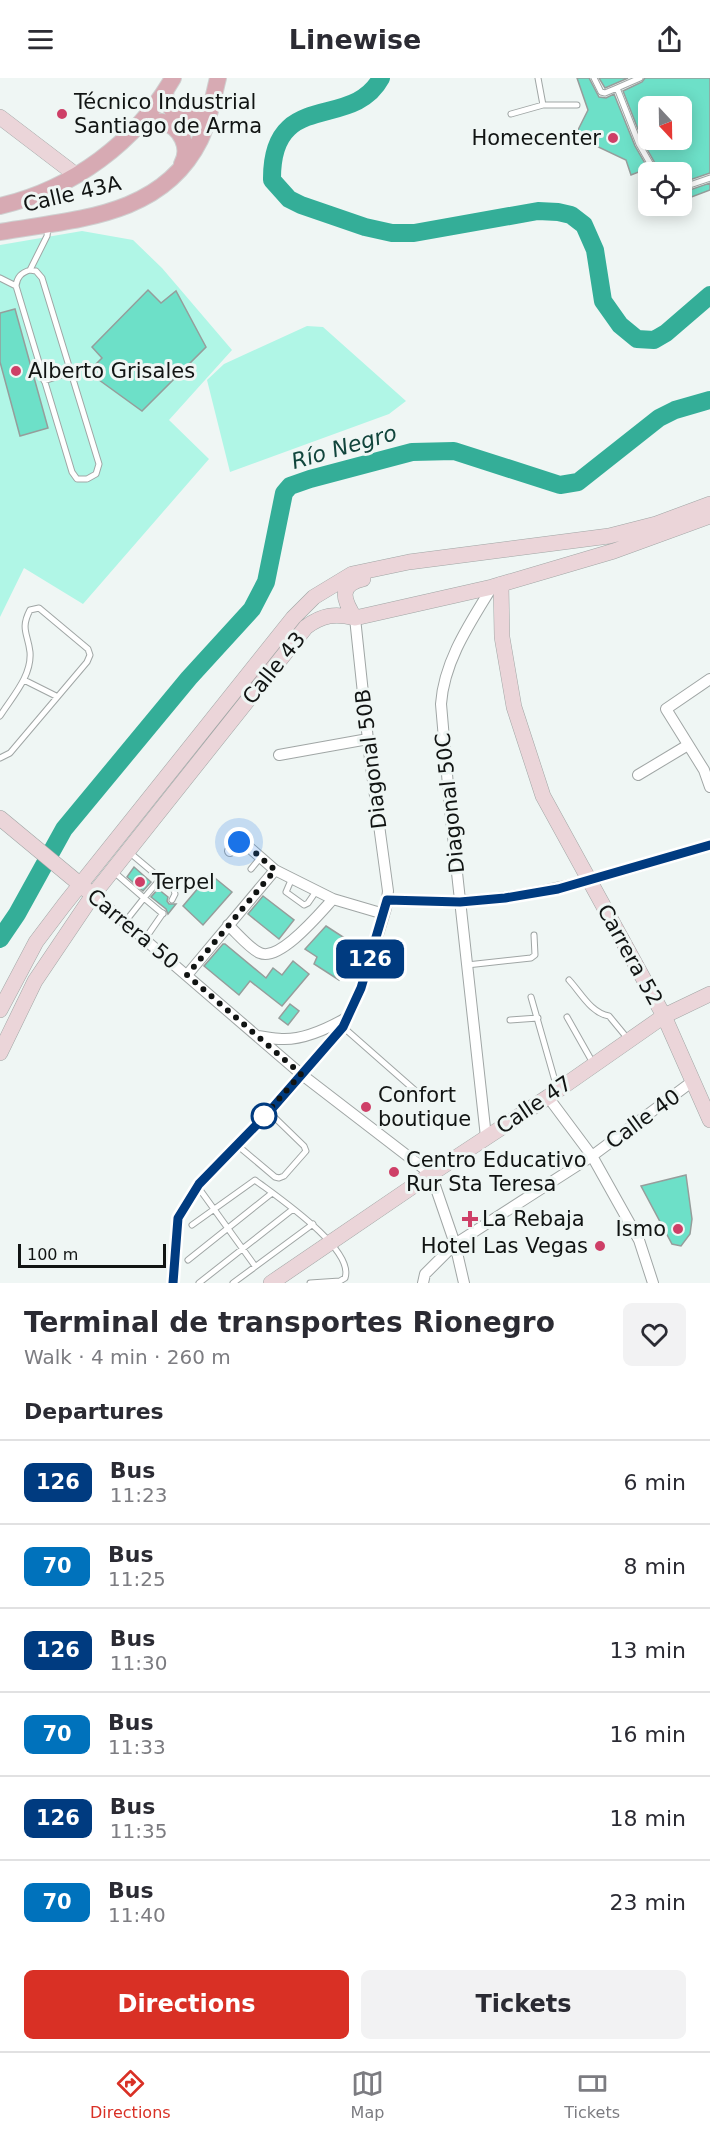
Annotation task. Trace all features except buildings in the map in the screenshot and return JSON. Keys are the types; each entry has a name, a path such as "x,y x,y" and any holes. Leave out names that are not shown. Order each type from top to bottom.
{"main road":[{"name":"Calle 43A","path":"0,232 127,207 157,190 179,170 200,139 218,78"},
{"name":"Calle 43A","path":"0,206 35,194 76,175 102,158 140,125 169,85"},
{"path":"169,85 170,108 183,116 199,115 211,105"},
{"path":"140,125 151,121 163,122 174,127 182,136 186,148 185,160 179,170"}],"street":[{"path":"0,117 76,175"},
{"name":"Calle 43","path":"0,1010 36,942 293,618 314,597 352,574 409,562 609,536 656,524 710,504"},
{"name":"Calle 43","path":"0,1053 35,981 93,895 306,627 328,615 338,614 355,618 518,579 614,551 710,516"},
{"path":"518,579 524,573 560,560 560,554 549,544"},
{"path":"355,618 345,599 345,592 356,581 449,562 460,555"},
{"name":"Carrera 52","path":"496,585 514,707 543,796 664,1016 710,1120"},
{"name":"Diagonal 50C","path":"486,1137 441,716 442,688 455,652 496,585"},
{"name":"Diagonal 50B","path":"173,1283 178,1218 197,1186 269,1112 343,1027 368,967 384,914 388,891 355,618"},
{"path":"710,679 666,708 688,745 707,768 710,787"},
{"path":"279,755 368,739"},
{"path":"638,775 688,745"},
{"name":"Carrera 50","path":"0,818 301,1074 430,1174"},
{"path":"0,831 24,839"},
{"path":"230,851 237,842 243,842 275,870 333,899 384,914"},
{"path":"387,900 460,902 547,891 710,845"},
{"path":"187,975 275,870"},
{"path":"228,925 260,953 270,954 299,936 333,899"},
{"name":"Calle 47","path":"271,1283 430,1174 553,1094 629,1039 664,1016 710,994"},
{"path":"258,1036 283,1040 331,1027 349,1017"},
{"name":"Calle 40","path":"592,1156 693,1081"},
{"path":"553,1094 592,1156 639,1240 652,1283"},
{"path":"423,1283 425,1274 455,1244 592,1156"},
{"path":"430,1174 455,1244 464,1283"}],"lane":[{"path":"538,78 543,105"},
{"path":"594,78 601,92 605,93 640,78"},
{"path":"617,88 639,144 649,162"},
{"path":"511,114 543,105 577,105"},
{"path":"692,184 710,178"},
{"path":"30,270 46,236 48,224"},
{"path":"30,270 36,271 42,278 99,464 96,474 87,479 77,479 72,472 16,286 17,278 30,270"},
{"path":"0,278 16,286"},
{"path":"45,381 71,372"},
{"path":"0,716 24,680 30,653 24,621 30,610 39,608 88,649 90,655 87,662 10,753 0,759"},
{"path":"24,680 56,696"},
{"path":"128,851 174,890 172,900"},
{"path":"251,869 261,857"},
{"path":"112,871 164,913 145,939"},
{"path":"292,878 286,892 304,905 317,890"},
{"path":"125,922 161,879"},
{"path":"467,965 531,958 535,955 536,950 534,935"},
{"path":"569,980 592,1008 609,1016 629,1039"},
{"path":"531,997 538,1018 553,1094"},
{"path":"567,1017 594,1064"},
{"path":"510,1020 538,1018"},
{"path":"343,1027 418,1093"},
{"path":"237,1145 275,1177 284,1176 306,1150 269,1112"},
{"path":"192,1225 255,1180 313,1224 330,1242 346,1268 345,1278 340,1281 310,1283"},
{"path":"197,1186 255,1266"},
{"path":"188,1260 272,1193"},
{"path":"199,1283 293,1209"},
{"path":"233,1283 313,1224"}],"green space":[{"path":"82,231 133,240 162,268 232,350 169,420 209,459 83,604 24,568 0,617 0,245"},
{"path":"307,326 323,327 406,401 389,414 230,472 207,380 224,364"}],"waterway":[{"name":"Río Negro","path":"381,78 368,94 352,104 298,121 285,132 275,151 272,180 289,199 365,227 392,233 414,233 538,211 571,215 584,225 595,250 603,301 620,325 637,339 654,340 666,333 710,295"},
{"name":"Río Negro","path":"0,939 17,914 64,829 189,678 252,609 266,582 284,493 290,486 412,452 454,451 560,485 578,482 659,418 675,410 710,400"}],"bus line":[{"name":"126","path":"173,1283 178,1218 199,1184 269,1112 343,1027 361,988 387,900 460,902 505,898 558,889 710,845"}],"place":[{"name":"Técnico Industrial Santiago de Arma","path":"62,114"},
{"name":"Homecenter","path":"613,138"},
{"name":"Alberto Grisales","path":"16,371"},
{"name":"Terpel","path":"140,882"},
{"name":"Confort boutique","path":"366,1107"},
{"name":"Centro Educativo Rur Sta Teresa","path":"394,1172"},
{"name":"La Rebaja","path":"470,1219"},
{"name":"Ismo","path":"678,1229"},
{"name":"Hotel Las Vegas","path":"600,1246"}],"route":[{"path":"239,842 243,842 275,870 187,975 301,1074 264,1116"}]}
